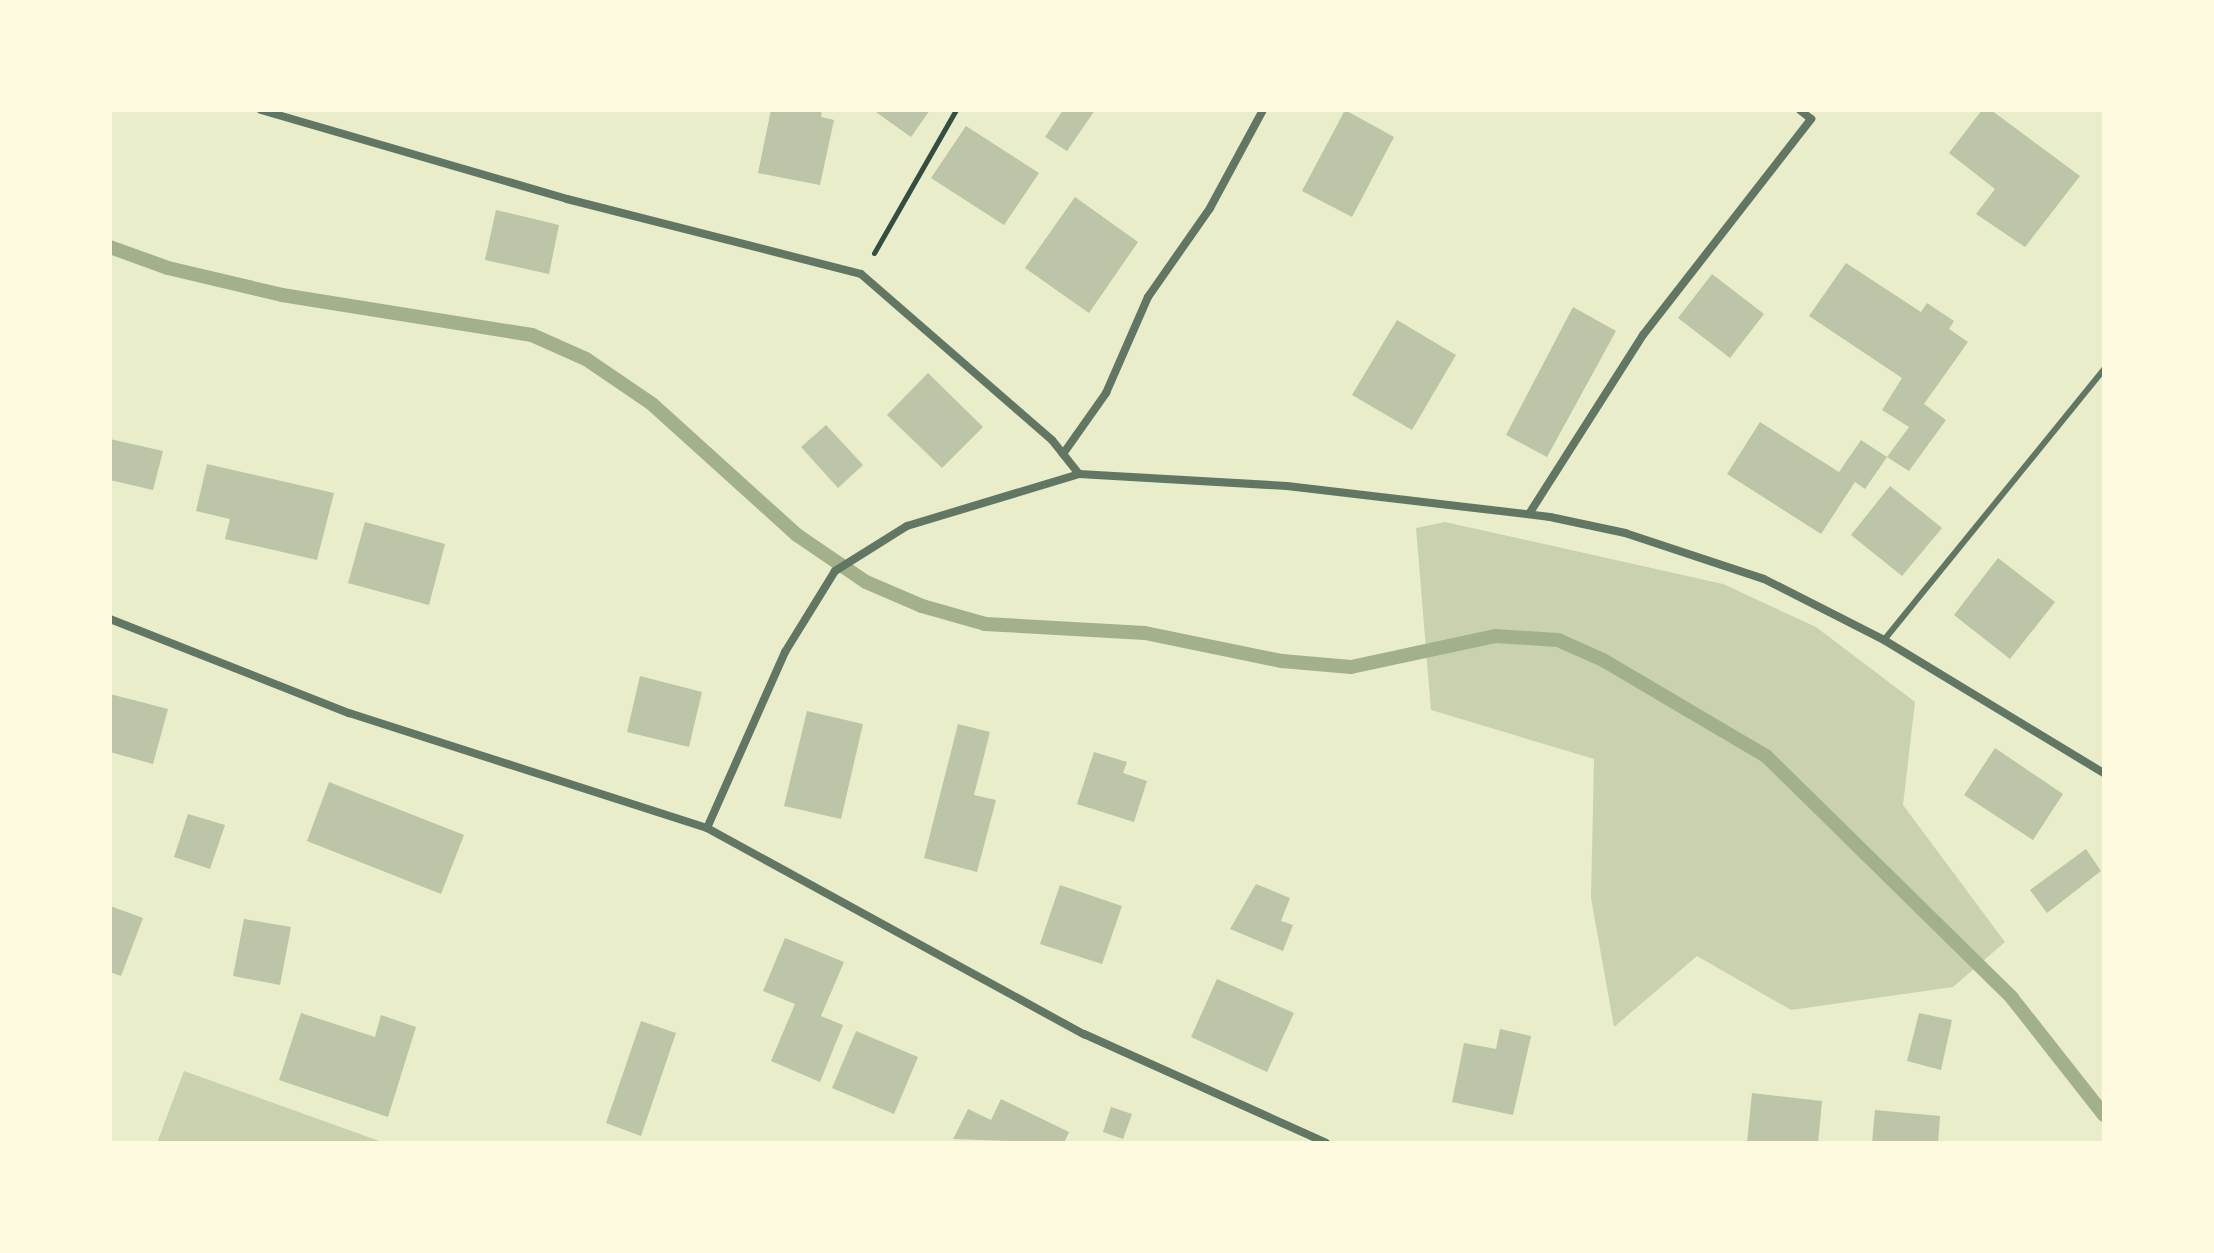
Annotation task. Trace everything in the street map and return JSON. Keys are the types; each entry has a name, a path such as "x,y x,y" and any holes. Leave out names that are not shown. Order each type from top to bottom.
{"street":[{"path":"261,110 567,199 861,274 1063,454 1079,474"},
{"path":"1063,454 1106,393 1148,297 1210,208 1263,110"},
{"path":"1529,514 1643,335 1805,128 1811,119 1800,110"},
{"path":"707,828 785,652 835,571 891,533 1079,474 1287,486 1529,514 1625,533 1764,579 1884,640 2104,773"},
{"path":"110,619 349,713 707,828 1084,1034 1326,1143"}],"lane":[{"path":"1884,640 2104,369"}],"path":[{"path":"861,274 956,110"}],"green space":[{"path":"1445,522 1723,584 1816,627 1915,702 1903,805 2005,942 1953,987 1791,1010 1697,956 1614,1027 1591,898 1594,759 1431,710 1416,528"},
{"path":"184,1071 385,1143 157,1143"}],"building":[{"path":"771,110 822,110 821,117 834,120 820,185 758,173"},
{"path":"873,110 930,110 911,137"},
{"path":"1063,110 1095,110 1067,151 1045,137"},
{"path":"1345,110 1394,137 1352,217 1302,191"},
{"path":"1982,110 1991,110 2080,176 2025,247 1976,214 1995,189 1949,153"},
{"path":"966,126 1039,173 1004,225 931,178"},
{"path":"1075,197 1138,242 1089,313 1025,268"},
{"path":"496,210 559,225 549,274 485,260"},
{"path":"1846,263 1921,312 1927,303 1954,321 1949,329 1968,342 1924,404 1946,420 1909,471 1887,457 1909,427 1882,410 1902,378 1809,316"},
{"path":"1712,274 1764,314 1730,358 1678,318"},
{"path":"1573,307 1616,331 1547,457 1506,435"},
{"path":"1397,320 1456,355 1412,430 1352,395"},
{"path":"928,373 983,427 942,468 887,415"},
{"path":"1760,422 1839,472 1861,440 1887,457 1865,489 1855,482 1821,534 1727,474"},
{"path":"826,425 863,465 838,488 801,447"},
{"path":"110,439 163,451 153,490 110,480"},
{"path":"207,464 334,493 317,560 225,539 230,519 196,511"},
{"path":"1890,486 1942,528 1902,576 1851,535"},
{"path":"365,522 445,544 429,605 348,583"},
{"path":"1998,558 2055,602 2010,659 1954,615"},
{"path":"640,676 702,692 689,747 627,732"},
{"path":"110,694 168,709 153,764 110,752"},
{"path":"807,711 863,724 841,819 784,806"},
{"path":"958,724 990,732 974,795 996,800 977,872 924,858"},
{"path":"1995,748 2063,794 2033,840 1964,795"},
{"path":"1094,752 1127,762 1123,773 1147,781 1134,822 1077,804"},
{"path":"329,782 464,835 441,894 307,841"},
{"path":"188,814 225,825 210,869 174,857"},
{"path":"2086,849 2101,871 2047,913 2030,890"},
{"path":"1256,884 1290,898 1281,921 1293,925 1283,951 1230,929"},
{"path":"1060,885 1122,906 1102,964 1040,944"},
{"path":"110,906 143,918 121,976 110,972"},
{"path":"244,919 291,927 280,985 233,976"},
{"path":"785,938 844,962 821,1016 843,1025 820,1082 771,1061 795,1004 763,991"},
{"path":"1217,979 1294,1013 1267,1072 1191,1037"},
{"path":"301,1013 375,1037 381,1015 416,1027 388,1117 279,1080"},
{"path":"1919,1013 1952,1020 1941,1070 1907,1061"},
{"path":"641,1021 676,1033 641,1136 606,1123"},
{"path":"1500,1029 1531,1036 1513,1115 1452,1102 1464,1043 1496,1049"},
{"path":"856,1031 918,1057 894,1114 832,1088"},
{"path":"1752,1093 1822,1101 1818,1143 1747,1143"},
{"path":"1001,1099 1069,1132 1064,1143 953,1139 968,1109 991,1120"},
{"path":"1111,1107 1132,1114 1123,1139 1103,1132"},
{"path":"1875,1110 1940,1116 1938,1143 1872,1143"}],"waterway":[{"path":"110,247 168,268 282,295 532,335 586,359 652,404 797,535 866,582 922,606 985,624 1145,633 1282,661 1351,667 1495,636 1558,640 1603,660 1766,756 2012,998 2104,1115"}]}
